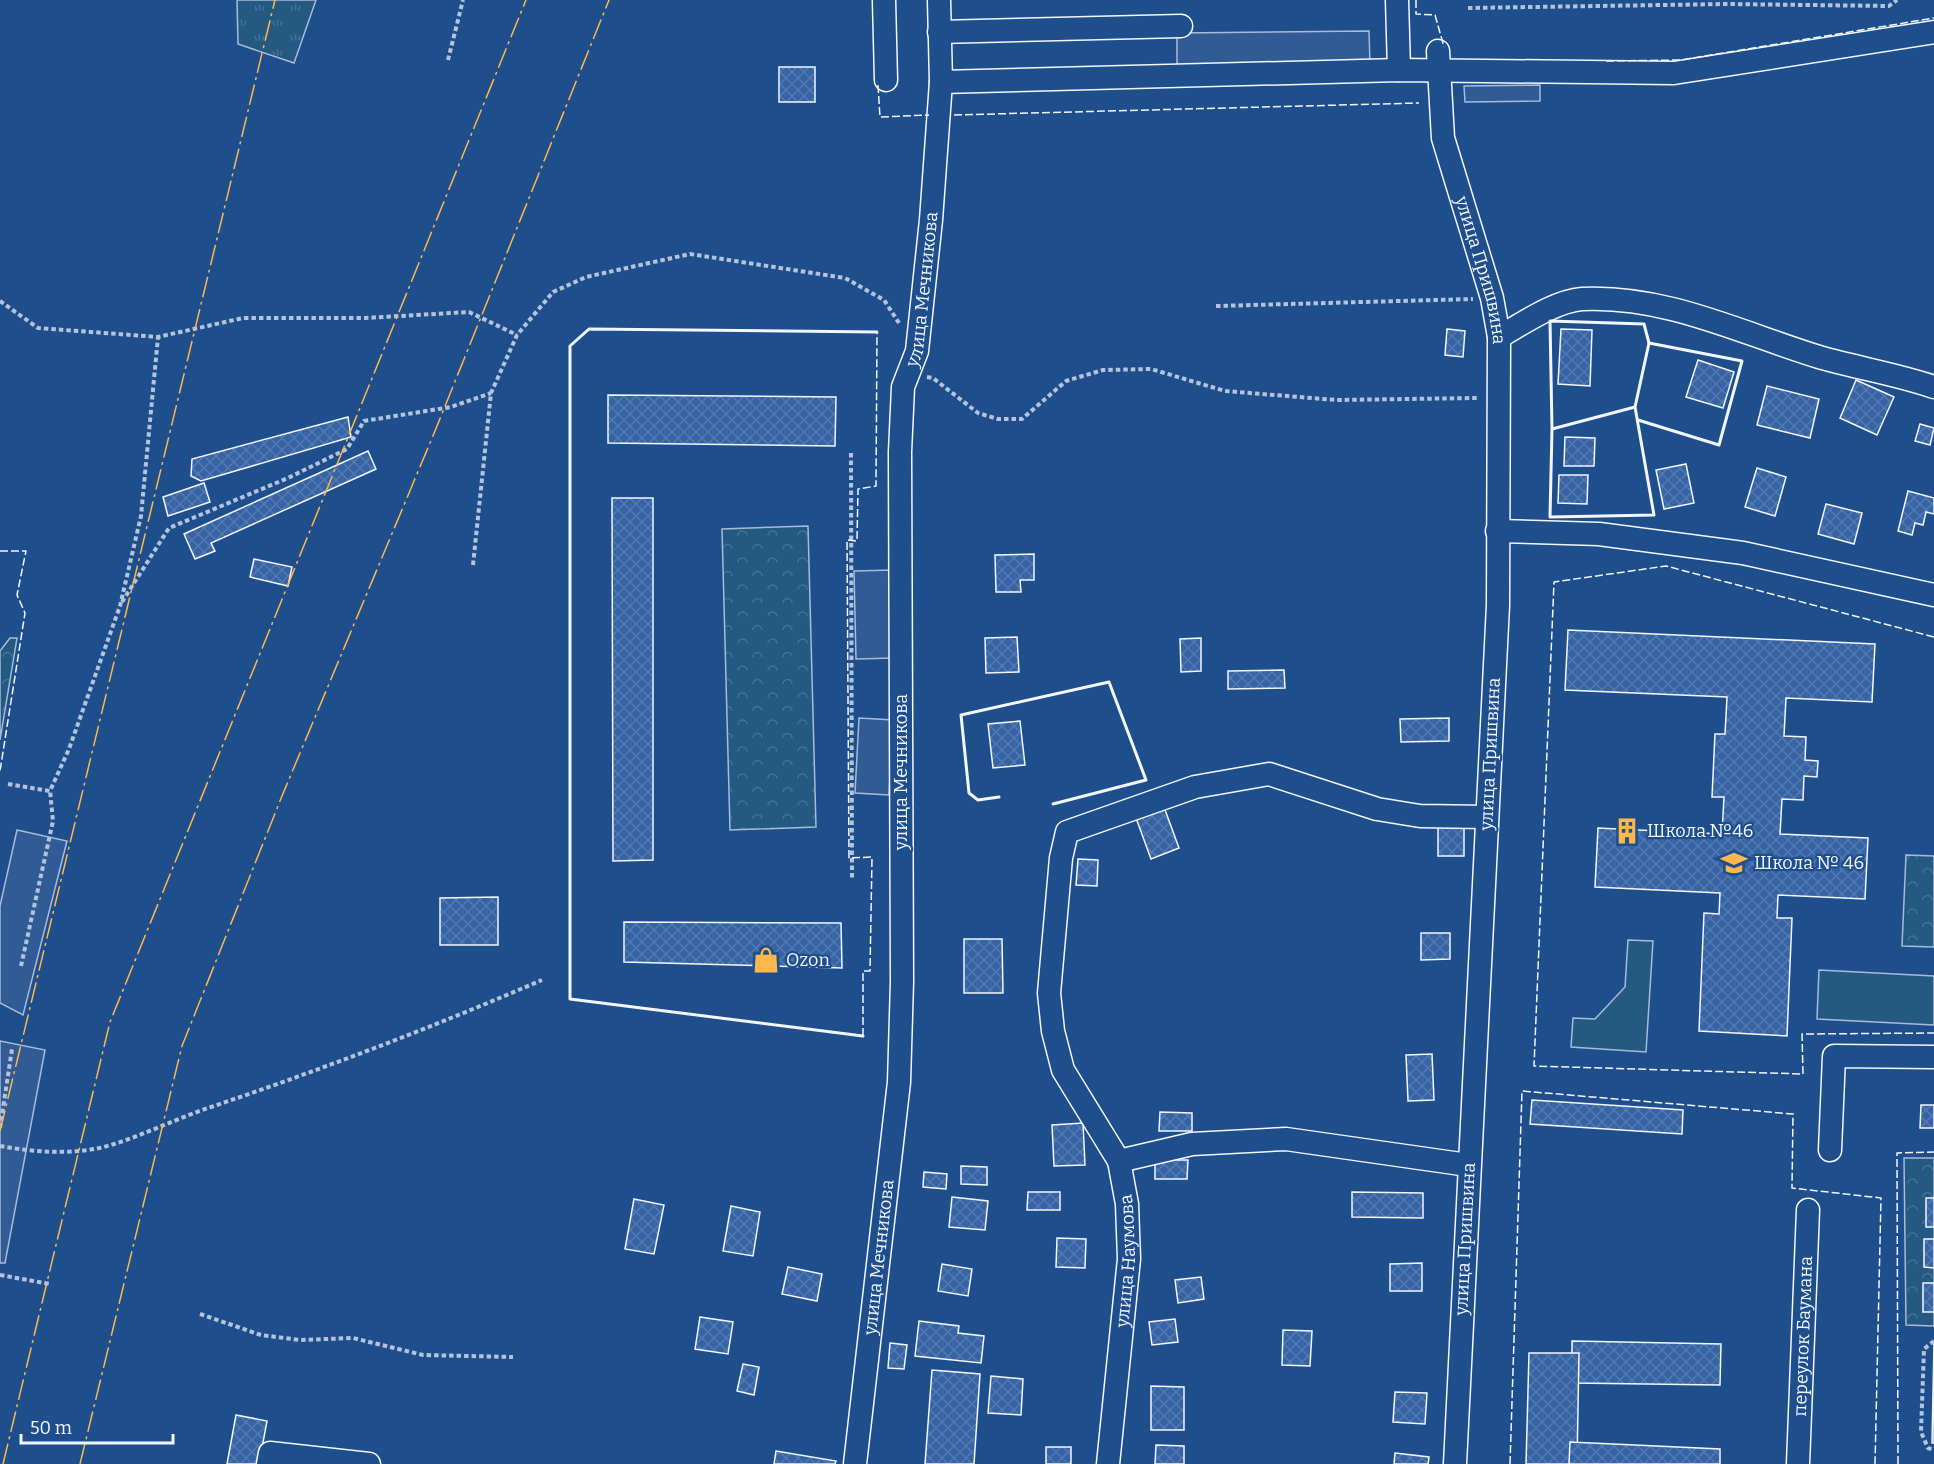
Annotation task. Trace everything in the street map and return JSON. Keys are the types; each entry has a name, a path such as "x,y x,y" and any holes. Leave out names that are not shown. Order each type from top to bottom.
{"street":[{"path":"884,0 886,80"},
{"name":"улица Мечникова","path":"855,1464 899,1082 902,982 900,452 903,387 917,351 922,306 940,82 939,0"},
{"path":"1397,0 1399,70"},
{"path":"939,32 1181,27"},
{"path":"940,82 1399,70 1439,61 1674,73 1934,32"},
{"name":"улица Пришвина","path":"1439,61 1443,138 1492,298 1499,336 1498,605 1468,1165 1455,1464"},
{"path":"1499,336 1537,314 1580,299 1648,303 1693,314 1821,357 1934,387"},
{"path":"1497,531 1599,534 1743,553 1934,595"},
{"name":"улица Наумова","path":"1108,1464 1129,1259 1127,1204 1119,1161 1063,1070 1053,1031 1049,993 1061,858 1067,832 1195,787 1269,774 1377,809 1420,816 1487,816"},
{"path":"1830,1150 1834,1056 1934,1057"},
{"path":"1119,1161 1192,1144 1286,1139 1468,1165"},
{"name":"переулок Баумана","path":"1797,1464 1808,1210"},
{"path":"268,1464 270,1453 369,1464"}],"path":[{"path":"448,60 463,0"},
{"path":"1468,8 1727,4 1889,6 1897,0"},
{"path":"472,565 491,393 517,334 553,292 586,277 690,255 846,278 884,300 900,324 900,334"},
{"path":"1216,306 1492,298"},
{"path":"0,301 38,328 158,337 243,318 365,318 470,312 517,334"},
{"path":"21,966 53,821 50,791 69,749 120,606 141,516 158,337"},
{"path":"903,387 914,377 933,378 978,412 998,420 1022,419 1066,381 1103,370 1151,369 1225,391 1325,399 1498,398"},
{"path":"120,606 169,528 288,478 347,449 364,421 451,407 491,393"},
{"path":"851,453 852,880"},
{"path":"9,784 50,791"},
{"path":"0,1146 35,1153 103,1147 418,1033 542,980"},
{"path":"0,1128 12,1048"},
{"path":"0,1275 50,1284"},
{"path":"200,1314 261,1335 300,1340 353,1338 423,1355 513,1356"},
{"path":"1934,1341 1924,1349 1921,1432 1928,1448 1934,1450"}],"green space":[{"path":"237,0 316,0 294,63 238,44"},
{"path":"808,526 816,827 730,830 722,529"},
{"path":"10,638 17,638 0,740 0,651"},
{"path":"1906,855 1934,856 1934,947 1902,946"},
{"path":"1628,940 1653,941 1646,1052 1571,1047 1573,1018 1595,1019 1625,987"},
{"path":"1819,970 1934,976 1934,1025 1817,1019"},
{"path":"1904,1158 1934,1158 1934,1326 1906,1325"}],"shaded area":[{"path":"1369,31 1370,64 1177,66 1177,33"},
{"path":"1540,85 1540,101 1465,102 1464,86"},
{"path":"893,570 895,658 856,659 854,571"},
{"path":"859,718 893,720 889,795 855,793"},
{"path":"17,830 67,841 23,1015 0,1003 0,906"},
{"path":"0,1041 45,1050 5,1263 0,1263"}],"building":[{"path":"779,67 815,67 815,102 779,102"},
{"path":"1447,329 1465,331 1463,357 1445,355"},
{"path":"1561,329 1592,330 1590,386 1558,384"},
{"path":"1698,360 1734,372 1723,408 1686,397"},
{"path":"1856,380 1894,397 1877,435 1840,418"},
{"path":"1767,386 1819,399 1810,438 1757,425"},
{"path":"608,395 836,397 835,446 608,443"},
{"path":"348,417 351,437 201,481 191,476 192,459"},
{"path":"1920,424 1934,428 1930,445 1915,441"},
{"path":"1565,437 1595,438 1594,466 1564,466"},
{"path":"368,451 376,469 211,543 215,551 195,559 184,534"},
{"path":"1686,464 1694,503 1664,509 1656,470"},
{"path":"1757,468 1786,477 1775,516 1745,507"},
{"path":"1559,475 1588,475 1587,504 1558,503"},
{"path":"204,483 210,502 168,516 163,497"},
{"path":"1908,491 1934,498 1934,514 1926,512 1923,525 1915,523 1912,535 1898,531"},
{"path":"612,498 653,498 653,860 613,861"},
{"path":"1826,504 1862,513 1854,544 1818,534"},
{"path":"1034,554 1034,580 1020,580 1021,592 996,592 995,555"},
{"path":"254,559 292,567 288,586 250,577"},
{"name":"Школа №46","path":"1568,630 1875,644 1872,702 1786,698 1784,736 1806,737 1805,760 1818,761 1817,777 1804,776 1803,800 1782,799 1780,834 1868,838 1865,899 1778,895 1777,918 1792,918 1787,1036 1699,1031 1704,913 1719,914 1720,893 1595,887 1598,828 1722,834 1724,797 1712,797 1715,734 1725,734 1727,697 1565,690"},
{"path":"1017,637 1019,672 986,673 985,638"},
{"path":"1201,638 1201,671 1181,672 1180,639"},
{"path":"1284,670 1285,688 1228,689 1228,671"},
{"path":"1449,718 1449,741 1401,742 1400,719"},
{"path":"1020,721 1025,765 993,768 988,724"},
{"path":"1164,807 1179,848 1151,859 1136,818"},
{"path":"1438,825 1464,825 1464,856 1438,856"},
{"path":"1078,859 1098,860 1097,886 1076,885"},
{"path":"498,897 498,945 440,945 440,898"},
{"path":"624,922 841,923 842,968 624,962"},
{"path":"1421,933 1450,933 1450,959 1421,960"},
{"path":"964,939 1002,939 1003,993 964,993"},
{"path":"1432,1054 1434,1100 1408,1101 1406,1055"},
{"path":"1532,1100 1683,1110 1682,1134 1530,1124"},
{"path":"1921,1105 1934,1105 1934,1128 1920,1128"},
{"path":"1160,1112 1192,1113 1192,1131 1159,1131"},
{"path":"1083,1123 1085,1165 1054,1166 1052,1125"},
{"path":"1155,1160 1188,1160 1187,1179 1155,1179"},
{"path":"961,1166 987,1167 987,1185 961,1184"},
{"path":"924,1172 947,1174 946,1189 923,1187"},
{"path":"1028,1192 1060,1192 1060,1210 1027,1210"},
{"path":"1352,1192 1423,1193 1423,1218 1352,1217"},
{"path":"952,1197 988,1201 985,1230 949,1227"},
{"path":"1926,1198 1934,1198 1934,1227 1926,1227"},
{"path":"634,1199 664,1205 654,1254 625,1249"},
{"path":"731,1206 760,1212 753,1256 723,1251"},
{"path":"1057,1238 1086,1239 1085,1268 1056,1267"},
{"path":"1924,1239 1934,1239 1934,1268 1924,1267"},
{"path":"1422,1263 1422,1291 1390,1291 1390,1264"},
{"path":"942,1264 972,1269 968,1296 938,1291"},
{"path":"788,1267 822,1274 817,1301 782,1294"},
{"path":"1201,1277 1204,1299 1178,1303 1175,1280"},
{"path":"1923,1283 1934,1283 1934,1312 1923,1312"},
{"path":"700,1317 733,1322 728,1354 695,1349"},
{"path":"1175,1319 1178,1342 1152,1345 1149,1322"},
{"path":"919,1321 959,1326 958,1333 984,1336 981,1363 915,1356"},
{"path":"1283,1330 1312,1331 1310,1366 1282,1365"},
{"path":"1572,1341 1721,1344 1720,1385 1572,1383"},
{"path":"1934,1342 1934,1443 1932,1443"},
{"path":"890,1343 907,1345 904,1369 888,1368"},
{"path":"1529,1353 1579,1353 1577,1464 1526,1464"},
{"path":"743,1364 759,1367 754,1395 737,1391"},
{"path":"932,1370 980,1374 974,1464 925,1464"},
{"path":"991,1376 1023,1379 1021,1415 988,1413"},
{"path":"1151,1386 1184,1387 1184,1430 1151,1430"},
{"path":"1395,1392 1427,1393 1425,1424 1393,1422"},
{"path":"236,1415 267,1421 259,1464 227,1464"},
{"path":"1570,1442 1720,1449 1720,1464 1569,1464"},
{"path":"1156,1445 1184,1446 1184,1464 1155,1464"},
{"path":"1046,1447 1071,1447 1071,1464 1046,1464"},
{"path":"776,1451 836,1461 835,1464 774,1464"},
{"path":"1395,1453 1429,1457 1428,1464 1394,1464"}],"fence":[{"path":"1416,0 1416,14 1435,15 1444,47"},
{"path":"1606,61 1681,60 1934,18"},
{"path":"878,85 880,117 929,115"},
{"path":"954,115 1419,103"},
{"path":"863,1036 863,971 870,971 872,857 849,858 847,540 857,541 858,489 876,486 877,332"},
{"path":"0,551 26,551 17,595 25,613 0,771"},
{"path":"1934,637 1666,566 1554,582 1534,1066 1803,1074 1802,1034 1934,1033"},
{"path":"1510,1464 1522,1091 1793,1114 1792,1188 1881,1198 1875,1464"},
{"path":"1898,1464 1897,1153 1934,1152"}],"wall":[{"path":"1552,429 1635,407 1654,515 1550,517 1552,429 1550,321 1644,324 1649,343 1635,407"},
{"path":"863,1036 570,999 570,346 589,329 877,332"},
{"path":"1638,420 1719,445 1742,361 1649,343"},
{"path":"999,797 978,800 969,793 961,715 1109,682 1146,780 1053,804"}],"power":[{"path":"0,1131 275,0"},
{"path":"3,1464 110,1022 526,0"},
{"path":"80,1464 182,1046 282,796 435,431 609,0"}],"place":[{"name":"Школа №46","path":"1627,831"},
{"name":"Школа № 46","path":"1734,863"},
{"name":"Ozon","path":"766,960"}]}
